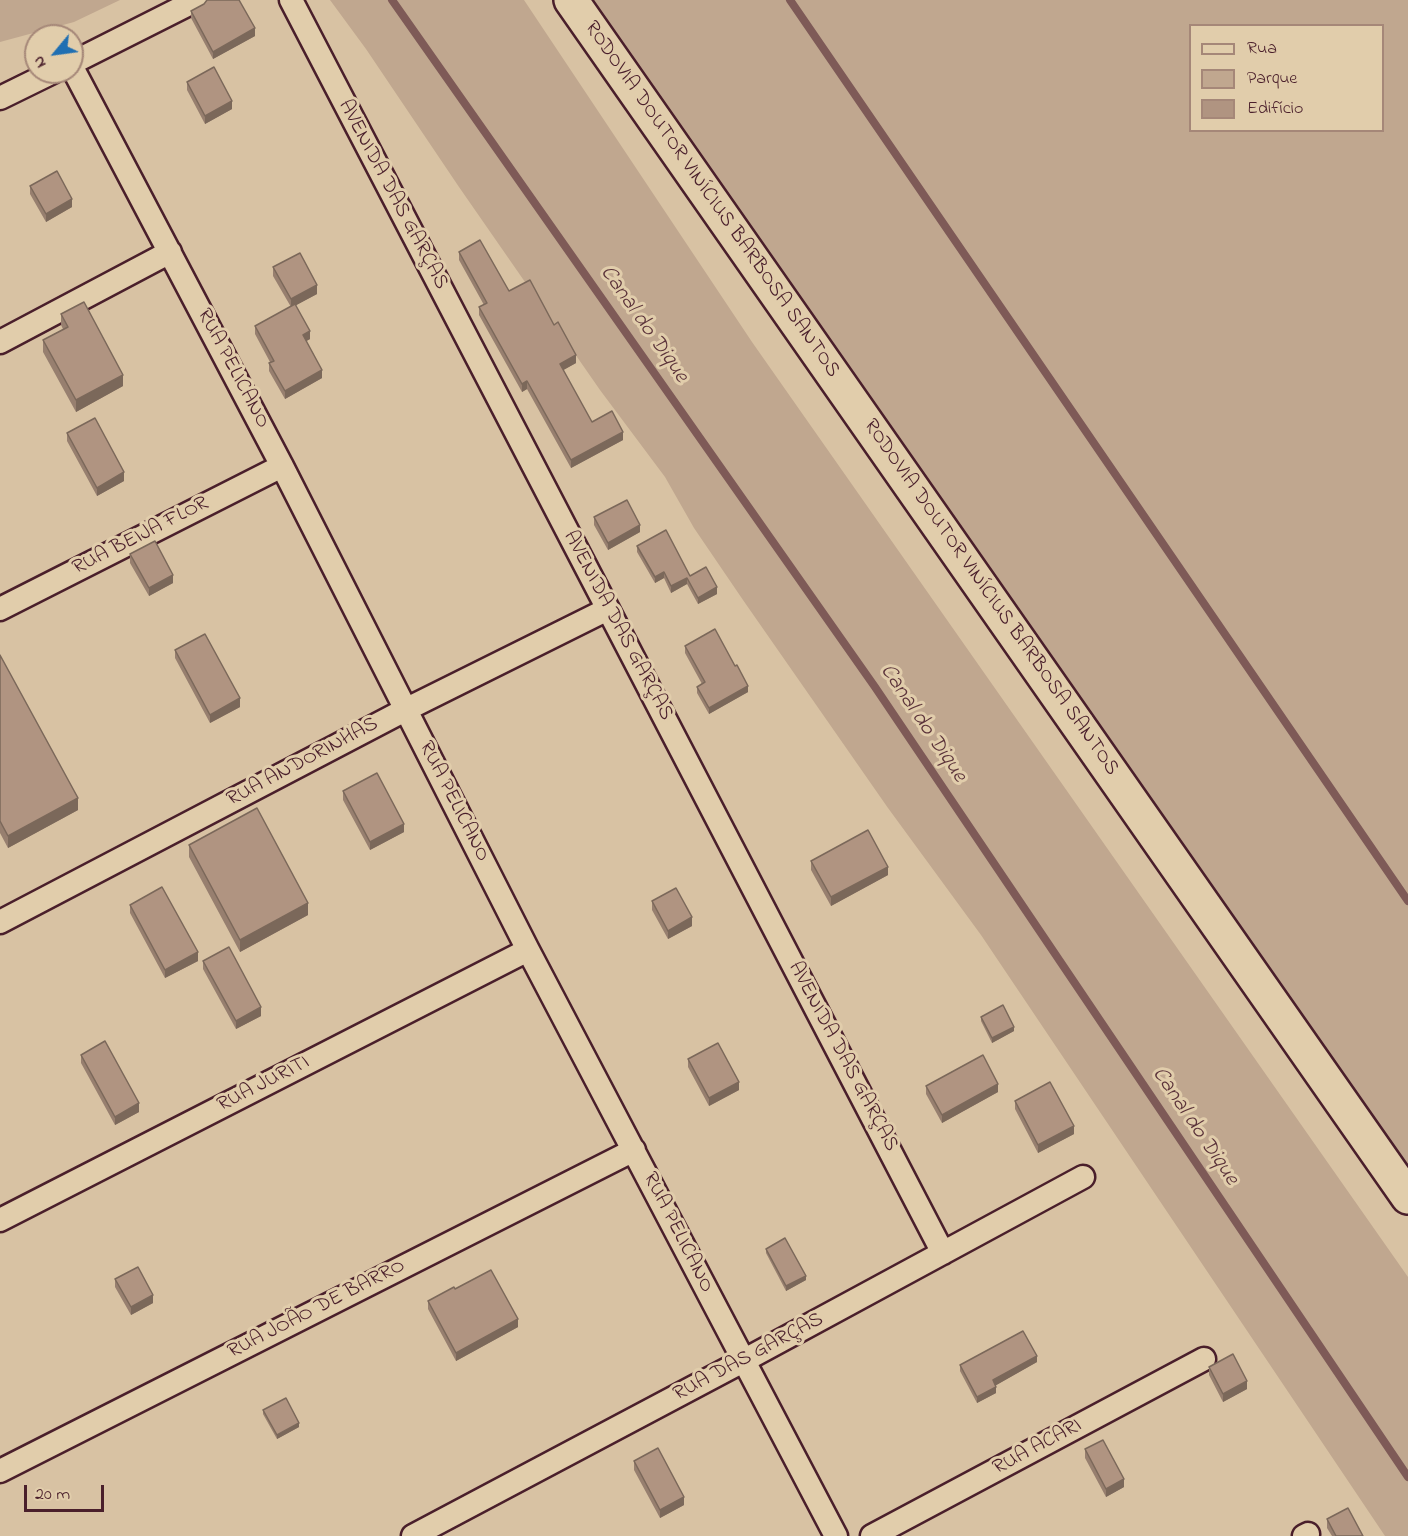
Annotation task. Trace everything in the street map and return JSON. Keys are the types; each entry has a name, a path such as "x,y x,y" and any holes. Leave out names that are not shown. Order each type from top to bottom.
{"main road":[{"name":"RODOVIA DOUTOR VINÍCIUS BARBOSA SANTOS","path":"571,0 1408,1197"}],"street":[{"path":"84,59 197,0"},
{"name":"AVENIDA DAS GARÇAS","path":"291,0 943,1253"},
{"path":"0,98 29,84"},
{"name":"RUA PELICANO","path":"82,84 282,466 528,950 837,1536"},
{"path":"0,342 170,252"},
{"name":"RUA BEIJA FLOR","path":"0,609 282,466"},
{"name":"RUA ANDORINHAS","path":"0,922 405,710 608,609"},
{"name":"RUA JURITI","path":"0,1220 528,950"},
{"name":"RUA JOÃO DE BARRO","path":"0,1471 634,1150"},
{"name":"RUA DAS GARÇAS","path":"412,1536 744,1362 1083,1177"},
{"name":"RUA ACARI","path":"872,1536 1204,1359"}],"green space":[{"path":"0,0 120,0 67,24 24,24 24,36 0,42"},
{"path":"330,0 524,0 752,342 1408,1277 1408,1536 1385,1536 981,935 888,808 743,600 694,528 665,477 600,390"},
{"path":"579,0 1408,0 1408,1198"}],"building":[{"path":"207,0 239,0 255,28 213,52 191,11"},
{"path":"214,67 232,101 205,116 187,82"},
{"path":"57,171 72,199 46,214 30,186"},
{"path":"480,240 509,291 530,280 554,325 558,322 576,355 560,364 592,422 612,411 623,432 571,460 527,381 522,384 479,307 487,303 459,252"},
{"path":"300,253 317,285 291,299 273,267"},
{"path":"84,302 123,375 76,400 43,340 68,327 61,314"},
{"path":"295,304 310,331 303,335 322,370 285,391 269,363 274,361 255,326"},
{"path":"95,418 124,472 97,488 67,433"},
{"path":"627,500 640,525 608,543 594,517"},
{"path":"666,530 690,576 706,567 717,587 698,598 687,578 671,586 664,572 655,577 637,546"},
{"path":"155,541 173,575 149,588 130,554"},
{"path":"715,629 748,686 709,708 697,687 705,682 685,646"},
{"path":"205,634 240,698 210,715 175,650"},
{"path":"0,655 78,798 8,836 0,821"},
{"path":"377,773 404,824 370,842 343,791"},
{"path":"257,808 308,903 240,940 189,845"},
{"path":"868,830 888,867 831,897 811,861"},
{"path":"162,887 198,952 165,970 130,905"},
{"path":"676,888 692,917 668,931 652,901"},
{"path":"229,947 261,1007 236,1021 203,961"},
{"path":"1003,1005 1014,1027 992,1038 981,1017"},
{"path":"105,1041 139,1103 115,1117 81,1055"},
{"path":"718,1043 739,1082 709,1098 688,1059"},
{"path":"983,1055 998,1084 942,1115 926,1086"},
{"path":"1050,1082 1074,1126 1038,1145 1015,1101"},
{"path":"785,1238 806,1276 786,1286 766,1249"},
{"path":"138,1267 153,1295 131,1307 115,1279"},
{"path":"491,1270 518,1319 456,1353 428,1301"},
{"path":"1023,1331 1037,1356 993,1380 996,1387 977,1397 960,1365"},
{"path":"1233,1354 1247,1381 1223,1394 1209,1367"},
{"path":"286,1398 299,1423 277,1435 263,1410"},
{"path":"1103,1440 1124,1479 1106,1489 1085,1449"},
{"path":"658,1448 684,1497 660,1510 634,1461"},
{"path":"1348,1508 1363,1536 1336,1536 1327,1519"}],"waterway":[{"name":"Canal do Dique","path":"392,0 875,687 1408,1477"},
{"path":"790,0 1408,901"}]}
